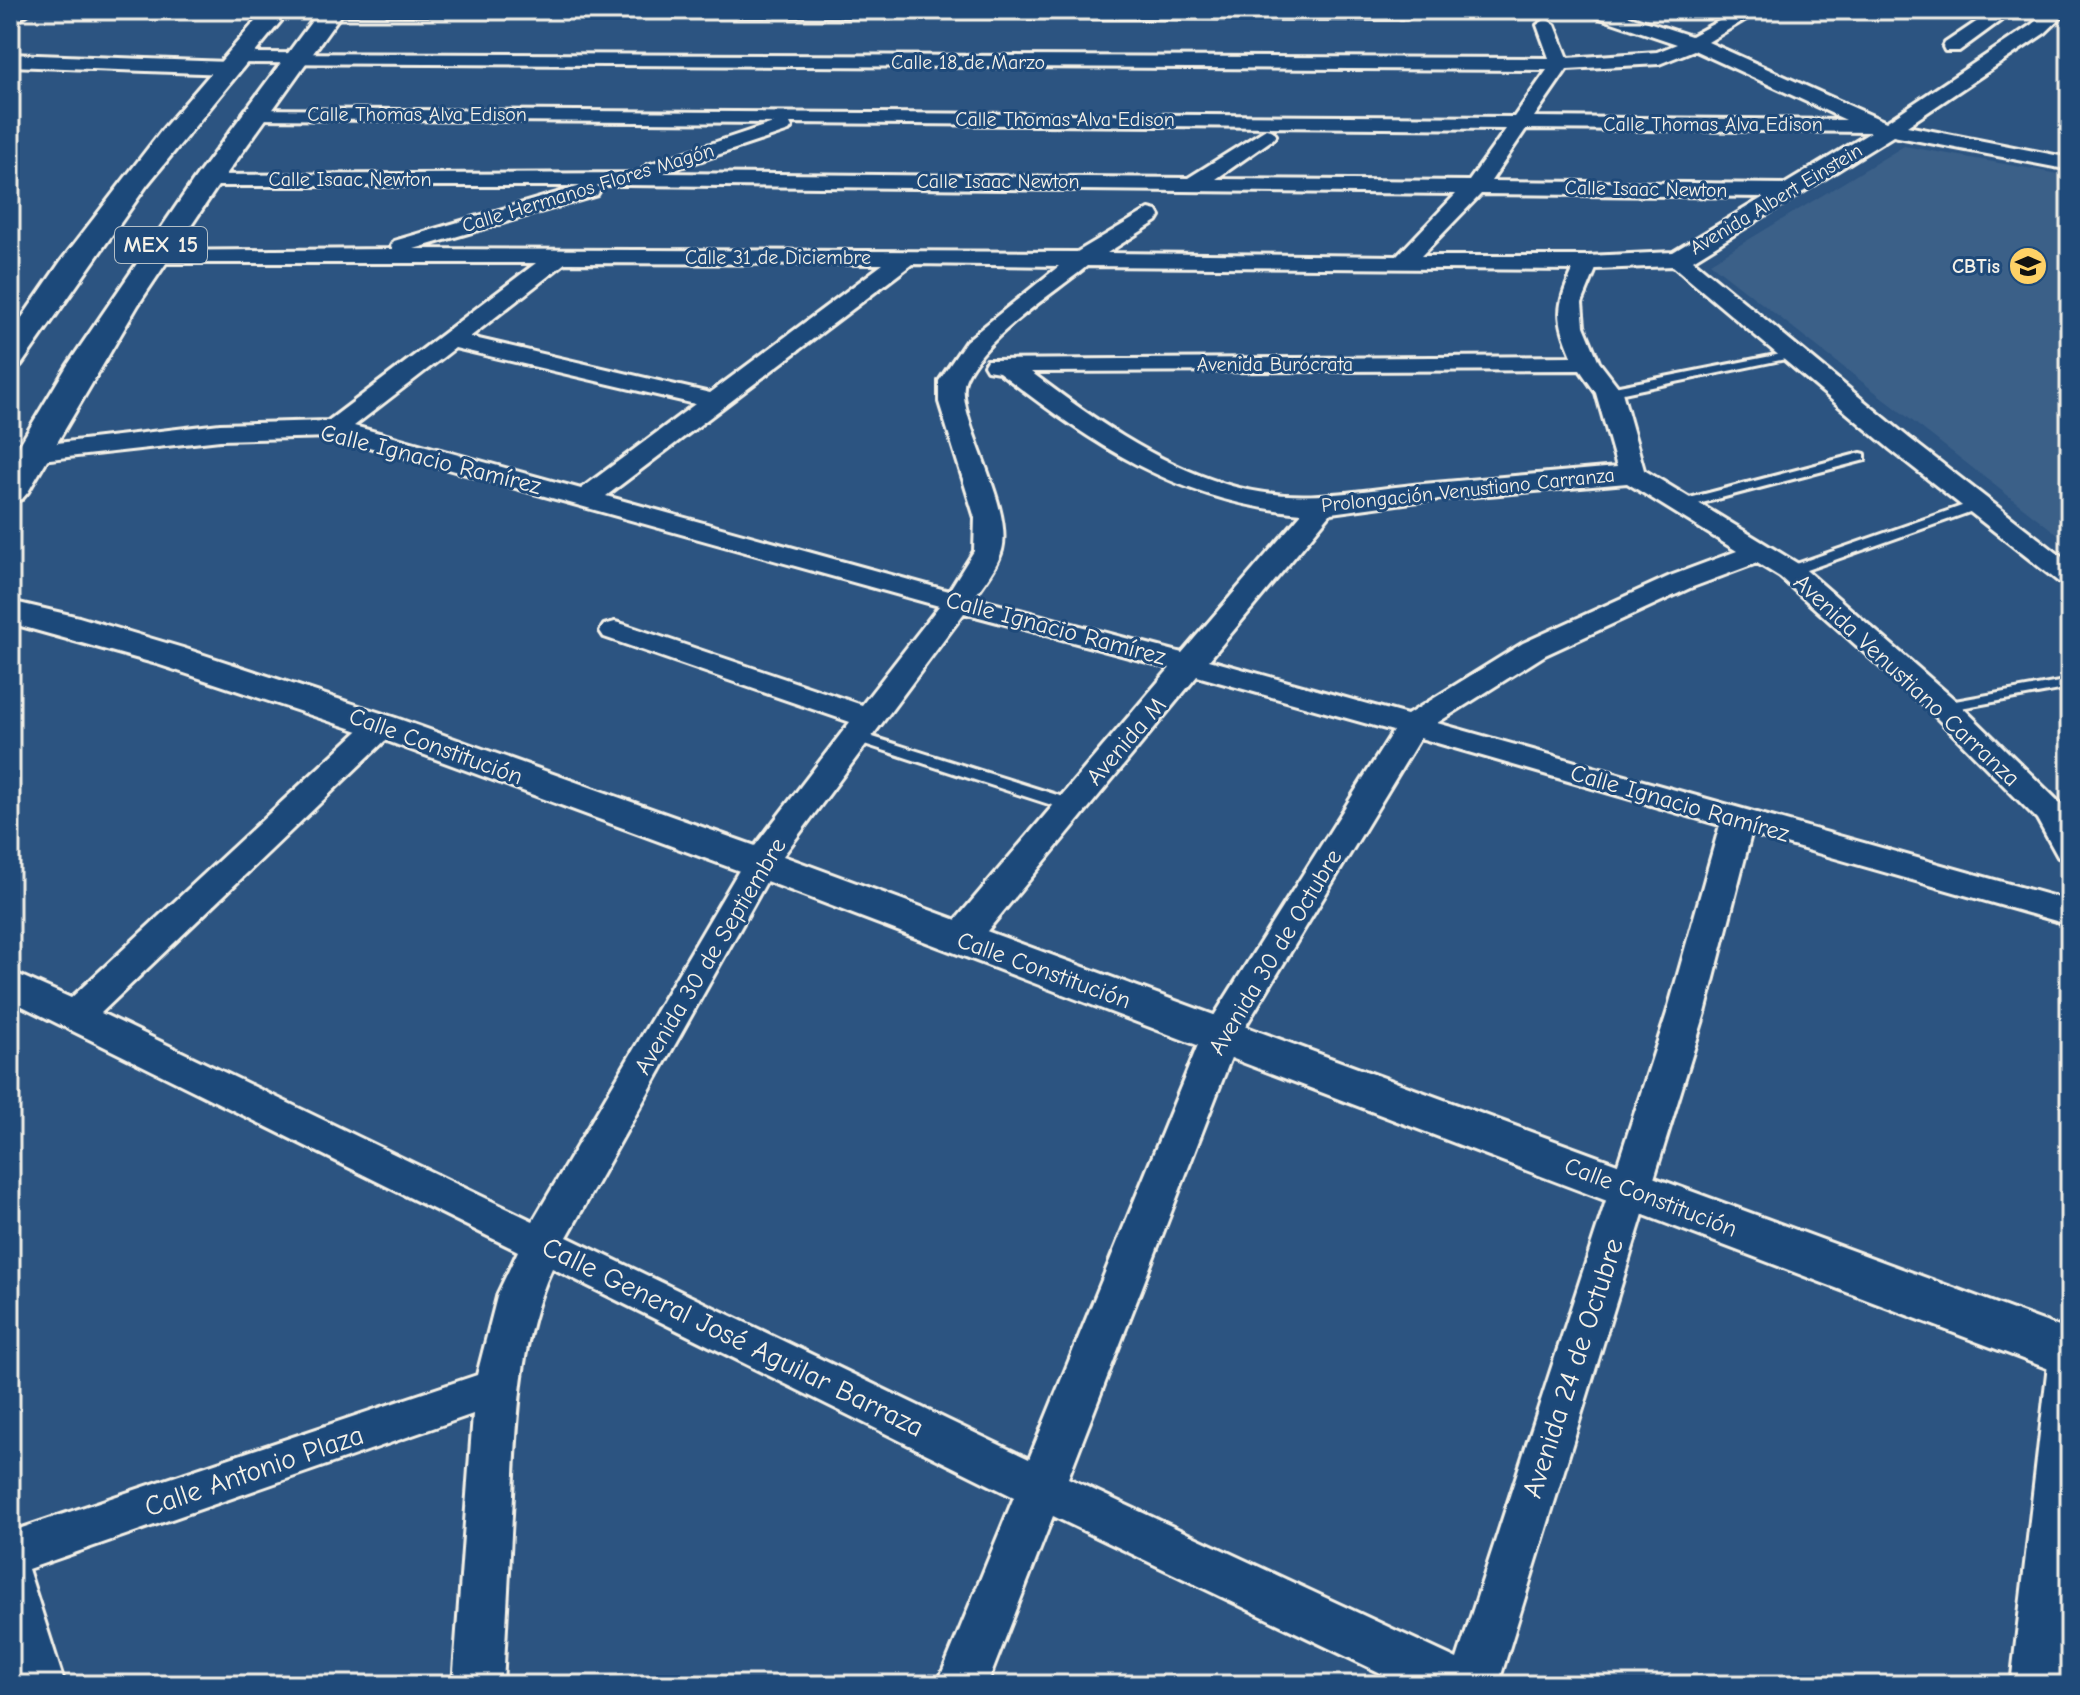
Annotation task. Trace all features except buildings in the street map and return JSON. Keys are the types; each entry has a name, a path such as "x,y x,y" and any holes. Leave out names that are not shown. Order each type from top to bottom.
{"main road":[{"name":"MEX 15","path":"10,358 65,274 278,10"},
{"name":"MEX 15","path":"10,492 92,349 153,256 253,113 332,10"}],"street":[{"path":"10,20 24,10"},
{"path":"332,10 934,26 1161,12 1406,23 1406,65"},
{"path":"1594,10 1694,43 1882,128 2070,164"},
{"name":"Calle 18 de Marzo","path":"10,60 233,62 297,57 837,68 924,61 1561,64 1659,58 1694,43 1752,10"},
{"path":"1977,10 2002,13"},
{"name":"Avenida Albert Einstein","path":"1403,263 1587,263 1678,259 1790,191 1882,128 2038,29 2060,10"},
{"path":"1952,47 2002,13"},
{"path":"1403,263 1476,187 1561,64 1546,25"},
{"path":"924,61 934,26"},
{"name":"Calle Thomas Alva Edison","path":"253,113 823,113 1882,128"},
{"name":"Calle Hermanos Flores Magón","path":"366,257 627,179 823,113"},
{"path":"1195,183 1266,135"},
{"name":"Calle Isaac Newton","path":"206,180 627,179 1790,191"},
{"name":"Avenida 30 de Septiembre","path":"478,1685 497,1387 511,1321 542,1243 760,863 957,602 988,551 989,518 952,402 952,381 962,364 975,346 1079,261 1149,216"},
{"name":"Calle 31 de Diciembre","path":"153,256 907,257 1403,263"},
{"path":"334,429 560,256"},
{"path":"585,499 907,257"},
{"path":"1678,259 1712,284 1791,355 2070,577"},
{"path":"1587,263 1570,303 1572,326 1587,363 1609,392 1632,474"},
{"path":"449,339 717,402"},
{"name":"Avenida Burócrata","path":"962,364 1587,363"},
{"name":"Prolongación Venustiano Carranza","path":"1005,365 1079,421 1187,481 1263,501 1322,506 1419,493 1632,474"},
{"name":"Calle Ignacio Ramírez","path":"32,453 216,431 282,427 334,429 1412,725 2070,913"},
{"name":"Avenida Venustiano Carranza","path":"1632,474 1775,561 1944,707 2060,813 2070,849"},
{"name":"Avenida M","path":"961,938 1322,506"},
{"name":"Avenida 30 de Octubre","path":"962,1685 1221,1035 1412,725 1534,649 1680,582 1775,561"},
{"name":"Calle Constitución","path":"10,612 170,656 382,726 760,863 2070,1354"},
{"path":"615,631 864,728"},
{"path":"76,1015 382,726"},
{"name":"Avenida 24 de Octubre","path":"1473,1685 1686,1013 1738,820"},
{"name":"Calle General José Aguilar Barraza","path":"10,984 1042,1488 1459,1685"},
{"path":"2036,1685 2070,1364"},
{"name":"Calle Antonio Plaza","path":"10,1554 497,1387"},
{"path":"10,1582 40,1685"}],"lane":[{"path":"1609,392 1791,355"},
{"path":"1683,504 1861,457"},
{"path":"1775,561 1976,505"},
{"path":"1944,707 2070,684"},
{"path":"864,728 1070,805"}],"shaded area":[{"path":"1904,146 2070,176 2070,544 1710,263"}],"place":[{"name":"CBTis","path":"2028,266"}]}
